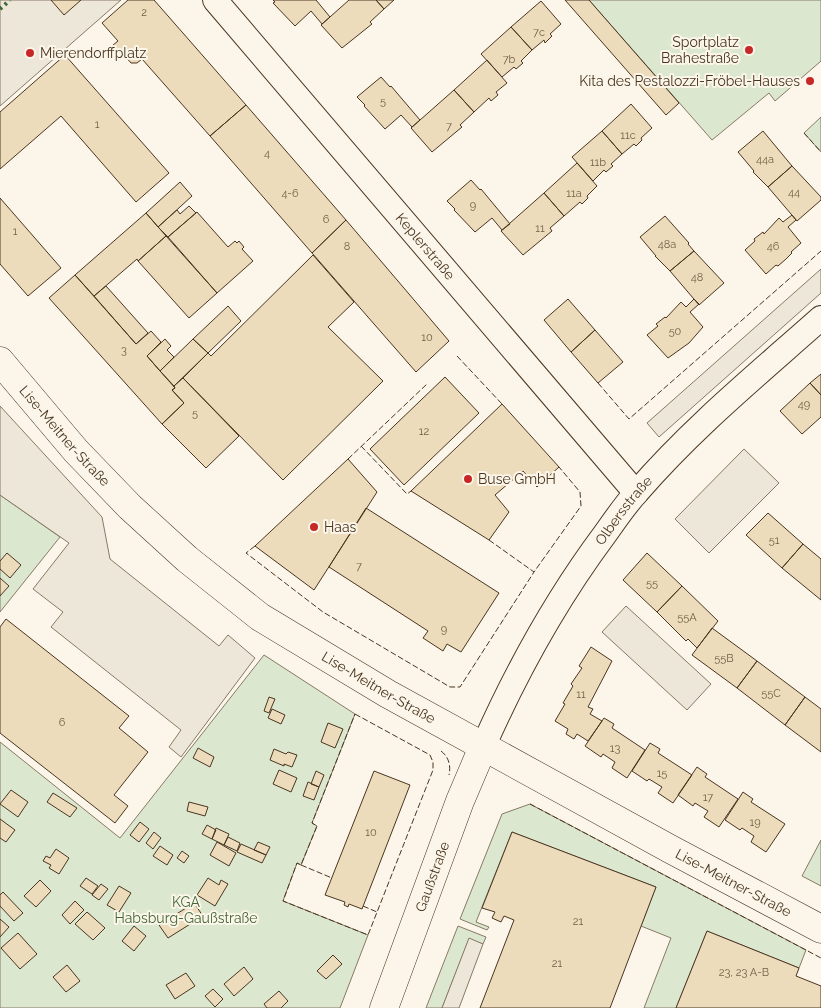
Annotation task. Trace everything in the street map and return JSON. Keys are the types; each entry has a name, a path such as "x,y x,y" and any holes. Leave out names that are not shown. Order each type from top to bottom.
{"main road":[{"name":"Lise-Meitner-Straße","path":"0,361 103,479 130,507 203,572 260,617 305,646 483,747 821,929"},
{"name":"Gaußstraße","path":"384,1008 460,801 483,747"}],"street":[{"name":"Keplerstraße","path":"215,0 636,493"},
{"name":"Olbersstraße","path":"483,747 522,662 584,563 636,493 682,442 821,318"}],"green space":[{"path":"589,0 821,0 821,61 775,101 769,93 712,140"},
{"path":"821,117 821,152 804,133"},
{"path":"0,495 60,537 0,612"},
{"name":"KGA Habsburg-Gaußstraße","path":"264,655 355,714 312,823 317,826 301,865 297,863 283,901 368,935 340,1008 0,1008 0,742 120,838"},
{"path":"530,804 806,950 799,968 707,931 676,1008 644,1008 671,938 641,926 656,887 512,832 476,922 489,927 487,930 460,919 502,814"},
{"path":"821,840 821,886 802,876"},
{"path":"458,926 486,937 483,944 469,939 442,1008 426,1008"}],"shaded area":[{"name":"Mierendorffplatz","path":"0,0 121,0 0,106"},
{"path":"821,269 821,293 659,437 647,423"},
{"path":"0,406 102,517 110,559 219,646 228,635 255,658 181,757 169,747 181,730 51,627 63,612 33,589 69,543 0,495"},
{"path":"744,449 779,483 709,553 675,519"},
{"path":"626,606 711,684 687,710 602,632"},
{"path":"469,938 483,944 459,1008 442,1008"}],"building":[{"path":"51,0 81,0 64,15"},
{"path":"128,0 154,0 246,105 210,136 142,59 137,63 131,63 124,55 124,48 122,52 119,52 113,45 118,41 102,23"},
{"path":"273,0 316,0 330,17 322,24 311,11 295,26 273,3 275,2"},
{"path":"349,0 376,0 384,9 370,22 372,24 342,48 321,25"},
{"path":"376,0 394,0 384,9"},
{"path":"565,0 589,0 679,103 666,115"},
{"path":"541,1 561,24 550,34 552,36 545,43 544,40 532,50 511,27"},
{"path":"511,27 532,50 521,61 523,63 516,69 514,67 502,77 481,54"},
{"path":"65,55 169,173 136,202 61,116 0,169 0,112"},
{"path":"487,60 507,83 496,92 498,95 491,101 489,98 474,112 454,90"},
{"path":"381,77 420,120 412,127 401,115 385,129 357,97"},
{"path":"454,90 474,112 460,125 462,127 432,152 411,128"},
{"path":"631,104 652,128 641,138 642,140 636,146 634,144 622,154 602,131"},
{"path":"246,105 346,220 312,253 210,136"},
{"path":"602,131 622,154 611,164 613,166 606,172 604,170 593,181 572,157"},
{"path":"763,131 792,166 768,187 753,172 738,152"},
{"path":"577,163 597,186 582,204 580,202 564,216 544,193"},
{"path":"792,166 821,197 821,200 797,221 768,187"},
{"path":"471,180 481,189 510,224 502,230 492,218 475,232 447,201"},
{"path":"180,182 192,196 158,227 146,213"},
{"path":"544,193 564,216 550,228 552,231 523,255 501,231"},
{"path":"0,198 61,268 28,296 0,264"},
{"path":"189,206 196,213 168,237 158,227 177,210 180,214"},
{"path":"197,212 228,247 235,241 237,243 239,241 244,247 242,249 253,261 217,293 168,237"},
{"path":"146,213 166,236 94,296 75,275"},
{"path":"792,215 796,220 788,227 801,243 786,259 766,274 745,250 755,241 754,239 763,232 764,234 779,218 783,222"},
{"path":"665,216 694,251 670,271 640,237"},
{"path":"346,220 449,341 416,372 312,253"},
{"path":"166,236 217,293 189,318 138,261"},
{"path":"694,251 724,283 699,305 670,271"},
{"path":"313,255 354,302 328,327 383,381 283,480 183,378 208,353 211,356"},
{"path":"75,275 136,344 151,331 161,342 147,356 175,388 172,390 184,403 162,424 49,298"},
{"path":"106,286 148,333 136,344 94,296"},
{"path":"568,299 595,330 571,352 544,320"},
{"path":"694,299 699,304 690,312 703,327 689,343 668,358 647,335 658,326 656,324 666,318 681,302 686,307"},
{"path":"228,306 241,321 208,353 193,339"},
{"path":"595,330 623,362 598,383 571,352"},
{"path":"165,339 171,346 167,350 174,357 160,371 147,356"},
{"path":"193,339 208,353 174,386 160,371"},
{"path":"821,374 821,395 810,383"},
{"path":"445,377 479,413 404,485 370,449"},
{"path":"183,378 239,436 206,468 162,424 184,403 172,390"},
{"path":"810,383 821,395 821,417 802,434 780,411"},
{"name":"Buse GmbH","path":"502,404 559,467 537,487 523,471 495,495 509,512 489,540 411,491"},
{"name":"Haas","path":"348,459 377,492 314,590 255,546"},
{"path":"366,508 499,593 461,652 447,644 443,651 423,638 428,631 329,567"},
{"path":"768,513 803,544 782,568 746,535"},
{"path":"803,544 821,559 821,600 782,568"},
{"path":"7,553 21,565 10,578 0,569 0,561"},
{"path":"647,553 682,586 657,612 623,580"},
{"path":"0,578 9,586 0,596"},
{"path":"682,586 718,621 697,648 688,639 686,641 657,612"},
{"path":"6,619 129,716 119,728 148,752 114,795 128,806 115,823 0,733 0,627"},
{"path":"712,628 757,661 737,688 692,655"},
{"path":"591,647 612,661 588,707 593,709 590,714 602,721 588,741 577,734 574,739 566,734 568,729 555,721 573,686 571,684 582,668 579,666"},
{"path":"757,661 805,697 785,725 737,688"},
{"path":"269,697 275,699 269,713 264,711"},
{"path":"805,697 821,709 821,752 785,725"},
{"path":"272,709 285,715 281,724 268,718"},
{"path":"604,718 614,724 612,728 645,750 627,778 612,768 615,762 603,754 601,757 585,746"},
{"path":"328,723 343,729 335,748 321,742"},
{"path":"650,743 660,749 658,753 692,775 673,803 658,793 662,787 649,779 647,781 632,771"},
{"path":"198,748 214,757 210,767 193,758"},
{"path":"274,749 286,754 288,752 297,755 292,767 270,760"},
{"path":"697,767 707,774 705,777 738,799 719,827 704,817 708,811 695,803 693,806 678,795"},
{"path":"279,770 297,778 291,792 273,784"},
{"path":"316,771 324,775 319,787 311,784"},
{"path":"374,771 410,785 362,909 349,904 348,907 344,905 345,902 325,895"},
{"path":"308,782 319,787 314,800 303,796"},
{"path":"11,790 28,802 18,817 0,804"},
{"path":"743,792 753,799 751,802 785,824 766,852 751,842 754,836 742,828 740,830 725,820"},
{"path":"53,793 77,808 70,817 47,802"},
{"path":"189,802 208,807 205,816 187,811"},
{"path":"0,819 15,830 6,842 0,838"},
{"path":"140,822 149,829 139,842 130,835"},
{"path":"207,825 216,830 212,839 202,834"},
{"path":"216,828 229,834 224,845 212,839"},
{"path":"154,832 161,838 153,849 146,843"},
{"path":"512,832 656,887 610,1008 480,1008 514,920 504,916 501,922 492,918 495,912 482,908"},
{"path":"228,837 240,843 237,851 224,845"},
{"path":"217,842 236,853 229,866 210,855"},
{"path":"258,842 270,847 266,855 254,850"},
{"path":"241,844 266,855 262,863 237,852"},
{"path":"160,846 173,855 167,865 153,856"},
{"path":"56,849 69,858 59,874 49,868 51,865 43,861 46,856 50,858"},
{"path":"182,851 189,856 184,863 177,858"},
{"path":"86,878 98,886 92,894 80,886"},
{"path":"208,878 219,885 221,880 228,884 215,906 197,895"},
{"path":"40,880 51,891 36,907 24,896"},
{"path":"101,884 108,889 99,900 92,895"},
{"path":"119,886 131,893 119,912 107,905"},
{"path":"3,892 23,913 14,921 0,906 0,895"},
{"path":"75,901 84,910 70,924 62,915"},
{"path":"194,903 203,916 168,938 159,925"},
{"path":"87,912 105,928 93,940 75,924"},
{"path":"0,919 9,927 0,937"},
{"path":"134,926 146,936 134,951 122,941"},
{"path":"707,931 799,968 796,976 821,986 821,1008 676,1008"},
{"path":"18,933 37,954 20,969 1,948"},
{"path":"333,955 342,964 326,979 317,971"},
{"path":"67,965 80,981 66,992 53,977"},
{"path":"244,967 253,979 234,996 224,984"},
{"path":"186,973 195,986 175,999 166,985"},
{"path":"213,989 223,999 215,1007 205,996"},
{"path":"279,991 288,1001 281,1008 267,1008 264,1004"}],"hedge":[{"path":"0,9 10,0"}],"fence":[{"path":"804,133 821,152"},
{"path":"598,383 629,419 821,251"},
{"path":"457,356 502,404"},
{"path":"348,459 427,384"},
{"path":"361,446 407,494 411,491"},
{"path":"489,540 534,572 581,506 580,492 559,467"},
{"path":"255,546 246,553 323,612 450,687 460,687 534,572"},
{"path":"355,714 430,755 433,762 433,770 368,935 283,901 297,863 301,865 317,826 312,823 355,714"},
{"path":"441,751 449,762 449,775"},
{"path":"530,804 821,958"},
{"path":"301,865 332,878"},
{"path":"363,906 377,912"}],"place":[{"name":"Sportplatz Brahestraße","path":"749,50"},
{"name":"Mierendorffplatz","path":"30,53"},
{"name":"Kita des Pestalozzi-Fröbel-Hauses","path":"810,81"},
{"name":"Buse GmbH","path":"468,479"},
{"name":"Haas","path":"314,527"}]}
